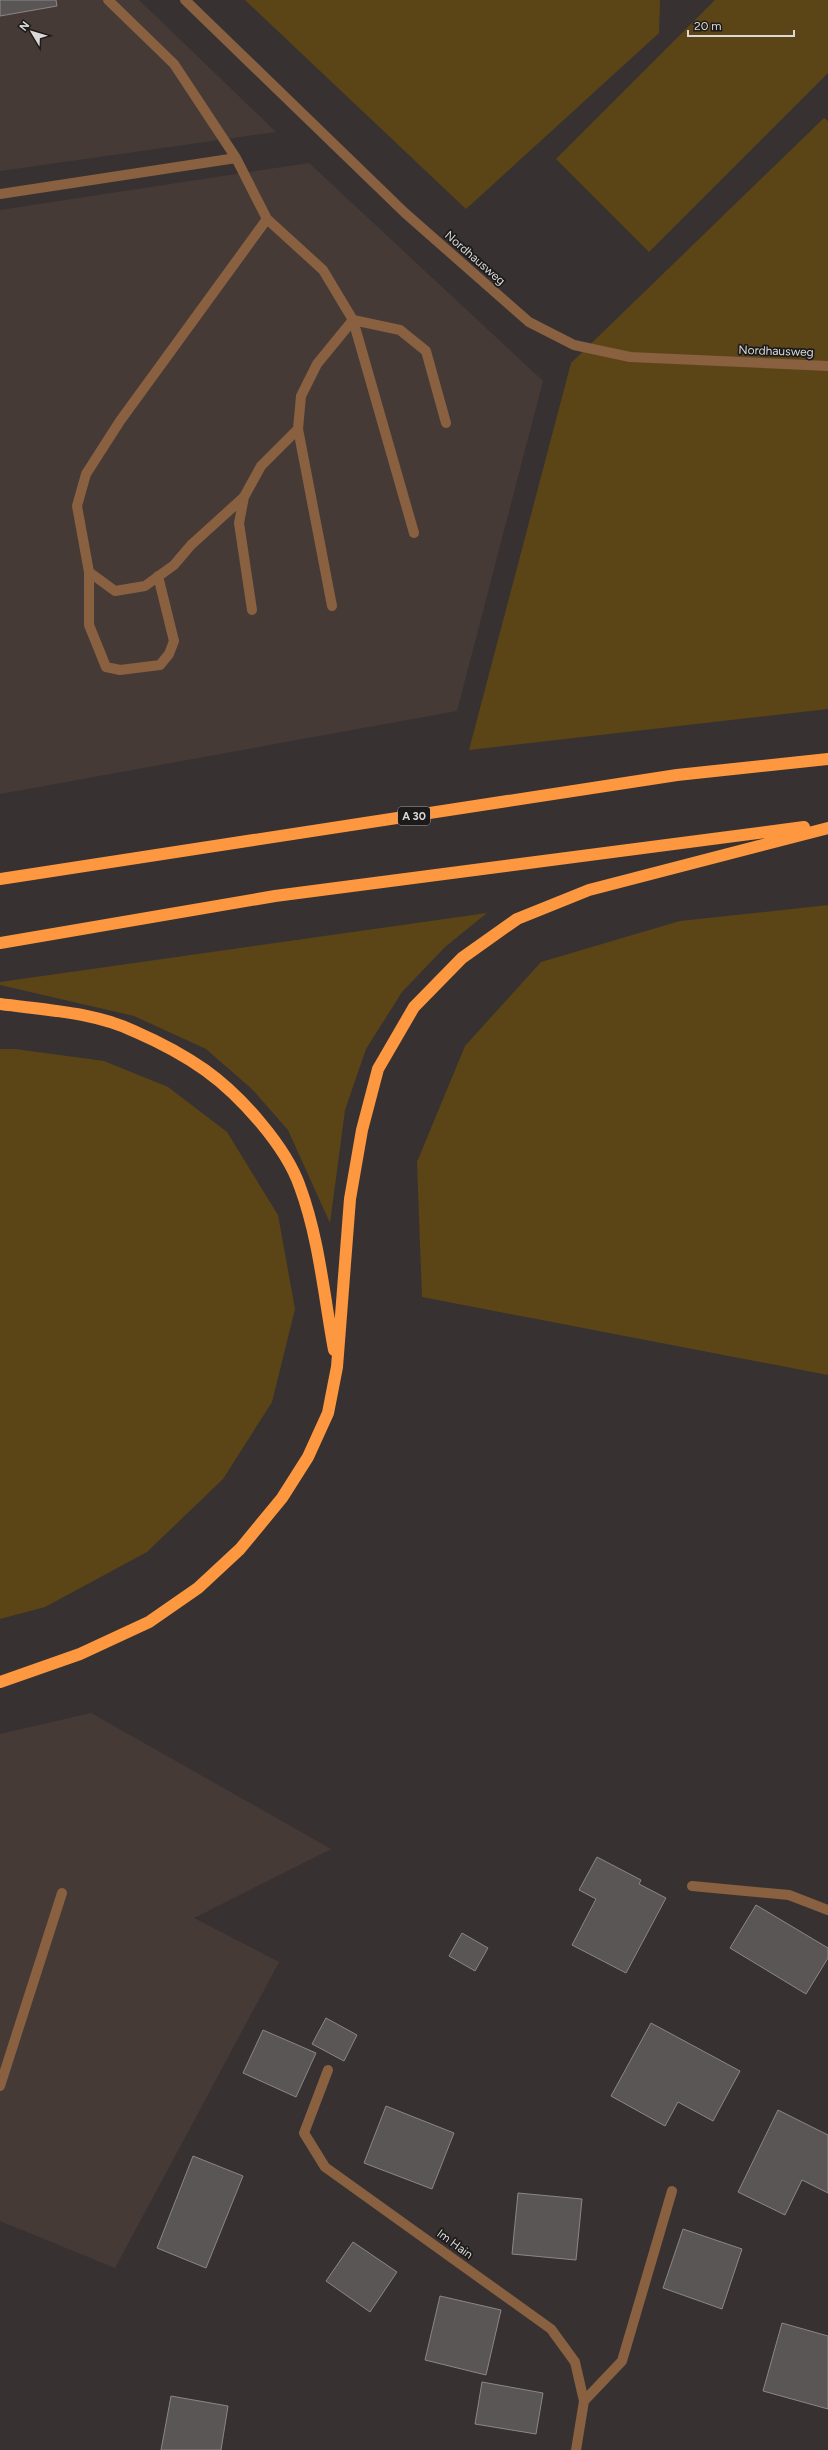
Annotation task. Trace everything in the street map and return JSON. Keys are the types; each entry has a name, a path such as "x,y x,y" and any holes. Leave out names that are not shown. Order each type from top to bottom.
{"highway":[{"name":"A 30","path":"0,879 677,775 828,759"},
{"path":"0,942 274,896 828,824"},
{"path":"0,1682 80,1654 149,1622 198,1588 240,1549 282,1498 308,1457 328,1413 337,1366 350,1199 362,1130 378,1068 414,1007 462,958 518,919 589,890 828,828"},
{"path":"0,1004 86,1016 136,1031 205,1070 234,1095 285,1157 300,1186 311,1221 337,1366"}],"street":[{"path":"108,0 174,64 236,158 267,219 323,270 353,320 414,533"},
{"name":"Nordhausweg","path":"184,0 405,214 529,322 574,345 630,357 828,366"},
{"path":"0,194 236,158"},
{"path":"158,576 174,641 169,654 160,665 120,670 106,667 89,625 89,572 77,506 86,474 120,421 267,219"},
{"path":"353,320 400,330 426,351 446,423"},
{"path":"332,606 298,429 301,396 314,370 353,320"},
{"path":"252,610 239,523 244,497 261,466 298,429"},
{"path":"89,572 115,591 145,586 174,565 191,545 244,497"},
{"path":"692,1886 789,1895 828,1910"},
{"path":"0,2086 2,2074 62,1893"},
{"name":"Im Hain","path":"328,2070 304,2132 325,2167 551,2329 575,2362 584,2401 576,2450"},
{"path":"584,2401 622,2361 672,2192"}],"shaded area":[{"path":"0,0 139,0 276,132 0,171"},
{"path":"245,0 660,0 659,33 466,209"},
{"path":"715,0 828,0 828,73 649,252 556,159"},
{"path":"824,118 828,121 828,709 469,750 571,363"},
{"path":"309,163 543,381 457,711 0,794 0,210"},
{"path":"828,905 828,1375 422,1297 417,1162 465,1046 541,962 680,921"},
{"path":"487,913 445,947 402,992 366,1049 345,1110 330,1223 288,1130 253,1090 206,1049 134,1016 0,985 0,982"},
{"path":"0,1049 15,1049 104,1061 168,1087 227,1132 278,1215 295,1309 272,1402 223,1479 147,1552 45,1607 0,1619"},
{"path":"91,1713 331,1849 194,1918 279,1962 115,2268 0,2221 0,1734"}],"building":[{"path":"0,0 56,0 57,6 0,16"},
{"path":"597,1857 641,1880 639,1884 666,1898 626,1973 572,1945 596,1899 579,1890"},
{"path":"756,1905 828,1948 828,1958 806,1994 730,1948"},
{"path":"462,1933 488,1948 475,1971 449,1956"},
{"path":"326,2018 357,2035 344,2061 312,2044"},
{"path":"651,2023 740,2071 713,2121 678,2102 665,2126 611,2096"},
{"path":"263,2030 316,2053 296,2097 243,2073"},
{"path":"386,2106 454,2133 432,2189 364,2163"},
{"path":"778,2110 828,2135 828,2193 802,2180 785,2215 738,2192"},
{"path":"193,2156 243,2176 206,2268 157,2248"},
{"path":"518,2193 582,2199 576,2260 512,2254"},
{"path":"683,2229 742,2249 722,2309 663,2288"},
{"path":"353,2242 397,2272 370,2312 326,2281"},
{"path":"440,2296 501,2310 486,2375 425,2360"},
{"path":"782,2323 828,2336 828,2409 763,2391"},
{"path":"482,2382 543,2393 536,2434 475,2424"},
{"path":"171,2396 228,2406 221,2450 161,2450"}]}
